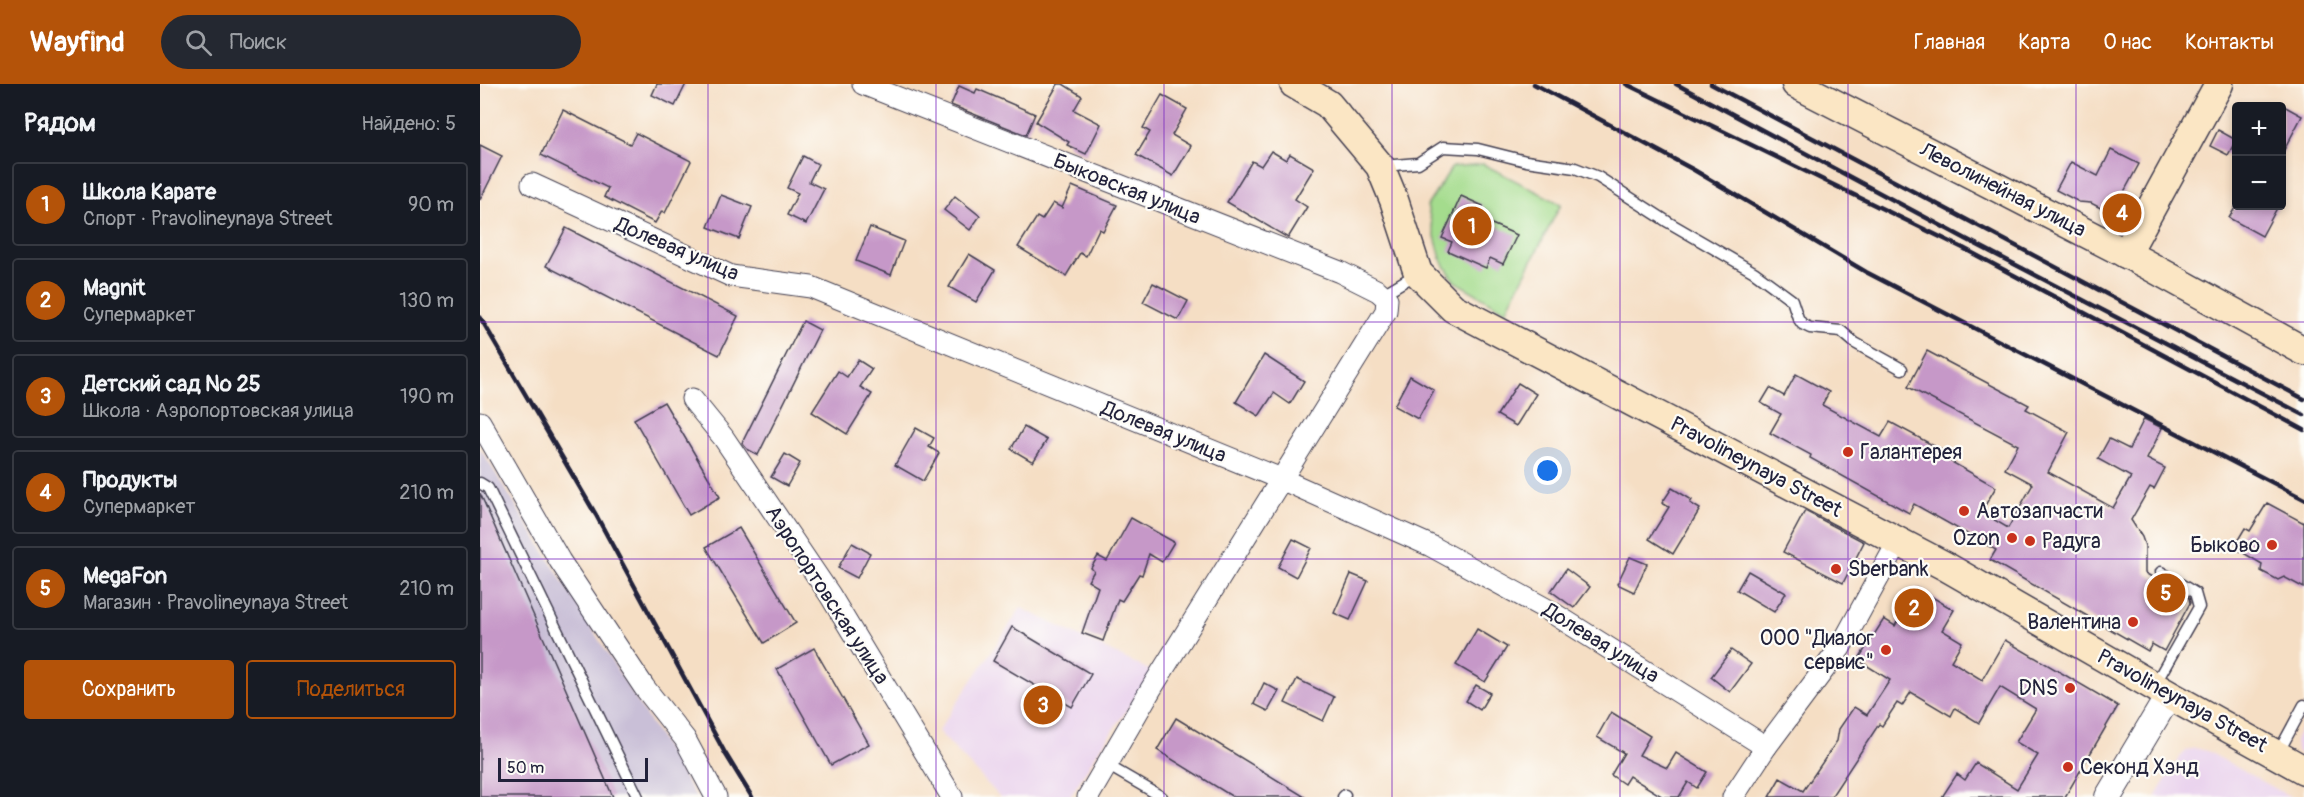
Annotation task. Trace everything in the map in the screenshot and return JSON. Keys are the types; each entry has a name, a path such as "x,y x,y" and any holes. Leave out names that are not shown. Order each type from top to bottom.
{"main road":[{"name":"Pravolineynaya Street","path":"1294,84 1328,104 1380,166 1395,200 1418,273 1453,308 1945,566 2304,770"},
{"name":"Леволинейная улица","path":"1796,84 2126,254 2304,351"},
{"path":"2126,254 2219,84"}],"street":[{"name":"Быковская улица","path":"863,84 1340,272 1385,297"},
{"name":"Долевая улица","path":"532,184 731,276 811,287 1281,479 1431,546 1507,586 1766,747"},
{"path":"1088,797 1151,689 1386,311 1385,297"},
{"name":"Аэропортовская улица","path":"692,399 723,437 830,595 952,797"},
{"path":"480,422 560,561 644,687 685,739 716,797"},
{"path":"1733,797 1766,747 1840,648 1898,543"},
{"path":"2108,797 2162,691"}],"lane":[{"path":"1380,166 1418,163 1443,147 1478,149 1526,161 1575,168 1591,174 1754,272 1792,300 1802,324 1810,328 1841,331 1855,343 1902,369"},
{"path":"1385,297 1418,273"},
{"path":"480,483 488,488 638,797"},
{"path":"2161,572 2195,593 2199,607 2162,691"},
{"path":"2277,755 2304,705"},
{"path":"1107,765 1162,797"}],"shaded area":[{"path":"480,448 658,735 696,797 480,797"},
{"path":"1021,608 1153,672 1095,756 1070,797 1000,797 938,731"},
{"path":"2304,720 2304,757 2296,750 2295,741"},
{"path":"2195,748 2207,751 2291,797 2155,797 2179,758 2187,750"}],"green space":[{"path":"1483,164 1561,204 1506,311 1454,281 1441,259 1427,206 1452,167"}],"building":[{"path":"657,84 686,84 675,106 652,95"},
{"path":"1058,84 1063,84 1082,96 1074,110 1101,124 1086,154 1067,145 1069,142 1036,122"},
{"path":"959,86 975,93 977,89 1035,114 1026,135 951,105"},
{"path":"1162,95 1187,109 1172,135 1191,146 1173,176 1136,155 1150,132 1143,128"},
{"path":"2286,107 2302,116 2286,146"},
{"path":"563,110 630,144 636,133 691,161 665,213 662,211 655,223 604,197 608,188 541,155"},
{"path":"2218,130 2232,138 2232,148 2228,155 2210,146"},
{"path":"480,145 502,156 480,200"},
{"path":"2111,150 2139,164 2112,214 2091,203 2079,202 2056,190 2071,162 2098,176"},
{"path":"1271,151 1286,160 1290,154 1314,168 1295,199 1307,207 1288,238 1227,202 1252,161 1261,166"},
{"path":"803,156 818,164 809,182 824,189 806,224 787,215 798,193 787,188"},
{"path":"1072,186 1117,205 1103,231 1099,229 1086,256 1080,253 1066,276 1018,247 1037,217 1042,220 1053,203 1062,208"},
{"path":"721,195 752,207 739,239 708,227"},
{"path":"955,196 980,216 970,230 944,210"},
{"path":"1461,196 1483,206 1478,218 1517,235 1503,264 1490,258 1486,268 1448,251 1452,242 1442,238"},
{"path":"2234,210 2276,210 2262,236 2229,218"},
{"path":"870,227 904,241 891,275 856,261"},
{"path":"566,228 738,316 719,355 546,266"},
{"path":"969,254 995,270 976,302 949,287"},
{"path":"1153,283 1188,301 1178,320 1143,302"},
{"path":"803,321 820,330 758,455 742,443"},
{"path":"1927,351 2029,405 2026,409 2069,432 2048,472 2113,508 2131,477 2098,459 2109,439 2129,449 2144,419 2162,428 2147,459 2165,468 2154,489 2150,487 2131,520 2145,546 2145,573 2189,598 2190,603 2164,651 2152,644 2148,651 1990,560 1996,550 1914,504 1909,513 1770,433 1781,414 1761,403 1770,388 1784,396 1796,374 1829,392 1822,405 1881,437 1890,422 1951,455 1948,460 1996,487 1981,512 2008,528 2033,484 2005,469 2018,445 1908,387"},
{"path":"1264,355 1304,381 1290,404 1274,393 1259,416 1236,402"},
{"path":"858,360 872,369 860,387 872,394 847,434 812,412 838,371 847,377"},
{"path":"1410,376 1434,390 1418,419 1394,406"},
{"path":"1518,383 1536,394 1516,426 1497,415"},
{"path":"664,402 720,497 689,515 634,419"},
{"path":"1024,427 1047,440 1033,462 1011,449"},
{"path":"916,428 934,438 929,447 939,453 923,481 895,465"},
{"path":"785,454 800,463 787,486 771,477"},
{"path":"1672,488 1692,500 1690,503 1700,509 1673,554 1649,539 1669,507 1662,503"},
{"path":"480,493 613,797 480,797"},
{"name":"Быково","path":"2267,503 2304,523 2304,588 2284,577 2278,580 2261,571 2262,564 2240,551 2242,546 2236,543 2245,528 2250,531"},
{"path":"1805,511 1864,542 1843,583 1783,552"},
{"path":"1131,518 1174,542 1162,562 1149,554 1142,575 1139,574 1122,601 1118,599 1103,641 1082,633 1098,587 1088,581 1094,571 1091,568 1098,556 1107,561"},
{"path":"739,528 796,623 764,643 706,547"},
{"path":"1293,539 1311,548 1296,577 1278,567"},
{"path":"852,543 870,553 857,578 838,568"},
{"path":"1630,557 1647,564 1634,592 1617,584"},
{"path":"1566,569 1590,587 1574,608 1551,591"},
{"path":"1748,571 1786,593 1774,612 1737,590"},
{"path":"1351,574 1368,581 1350,620 1334,613"},
{"path":"1917,588 1954,610 1942,630 1962,642 1951,661 1982,680 2005,640 2118,706 2065,797 1942,797 1957,774 1965,780 1976,763 2017,789 2038,755 2016,742 2036,709 2000,687 1979,723 1955,708 1951,716 1911,692 1902,706 1897,703 1882,726 1879,724 1831,797 1769,797 1780,778 1803,791 1837,741 1839,729 1854,707 1867,715 1890,680 1858,660 1884,619 1895,626"},
{"path":"1012,627 1091,674 1072,707 993,661"},
{"path":"1477,629 1507,647 1485,682 1456,665"},
{"path":"814,648 869,744 831,765 777,669"},
{"path":"1731,650 1751,664 1730,692 1711,677"},
{"path":"1297,679 1334,697 1323,721 1285,703"},
{"path":"1264,683 1279,691 1268,711 1254,704"},
{"path":"1476,685 1490,693 1480,710 1466,701"},
{"path":"1611,712 1650,736 1639,755 1667,768 1676,753 1707,772 1697,788 1688,782 1679,797 1663,797 1629,776 1624,784 1611,775 1624,753 1597,737"},
{"path":"1176,718 1305,797 1233,797 1157,750"}],"railway":[{"path":"1534,84 1694,170 1866,272 2304,499"},
{"path":"1626,84 1963,248 2304,430"},
{"path":"1676,84 1966,239 2304,415"},
{"path":"1711,84 2304,399"},
{"path":"480,317 596,515 725,753 752,797"}],"place":[{"name":"Продукты","path":"2122,213"},
{"name":"Школа Карате","path":"1472,226"},
{"name":"Галантерея","path":"1848,452"},
{"name":"Автозапчасти","path":"1964,511"},
{"name":"Ozon","path":"2012,538"},
{"name":"Радуга","path":"2030,541"},
{"name":"Быково","path":"2272,545"},
{"name":"Sberbank","path":"1836,569"},
{"name":"MegaFon","path":"2166,593"},
{"name":"Magnit","path":"1914,608"},
{"name":"Валентина","path":"2133,622"},
{"name":"ООО \"Диалог cервис\"","path":"1886,650"},
{"name":"DNS","path":"2070,688"},
{"name":"Детский сад № 25","path":"1043,705"},
{"name":"Секонд Хэнд","path":"2068,767"}]}
